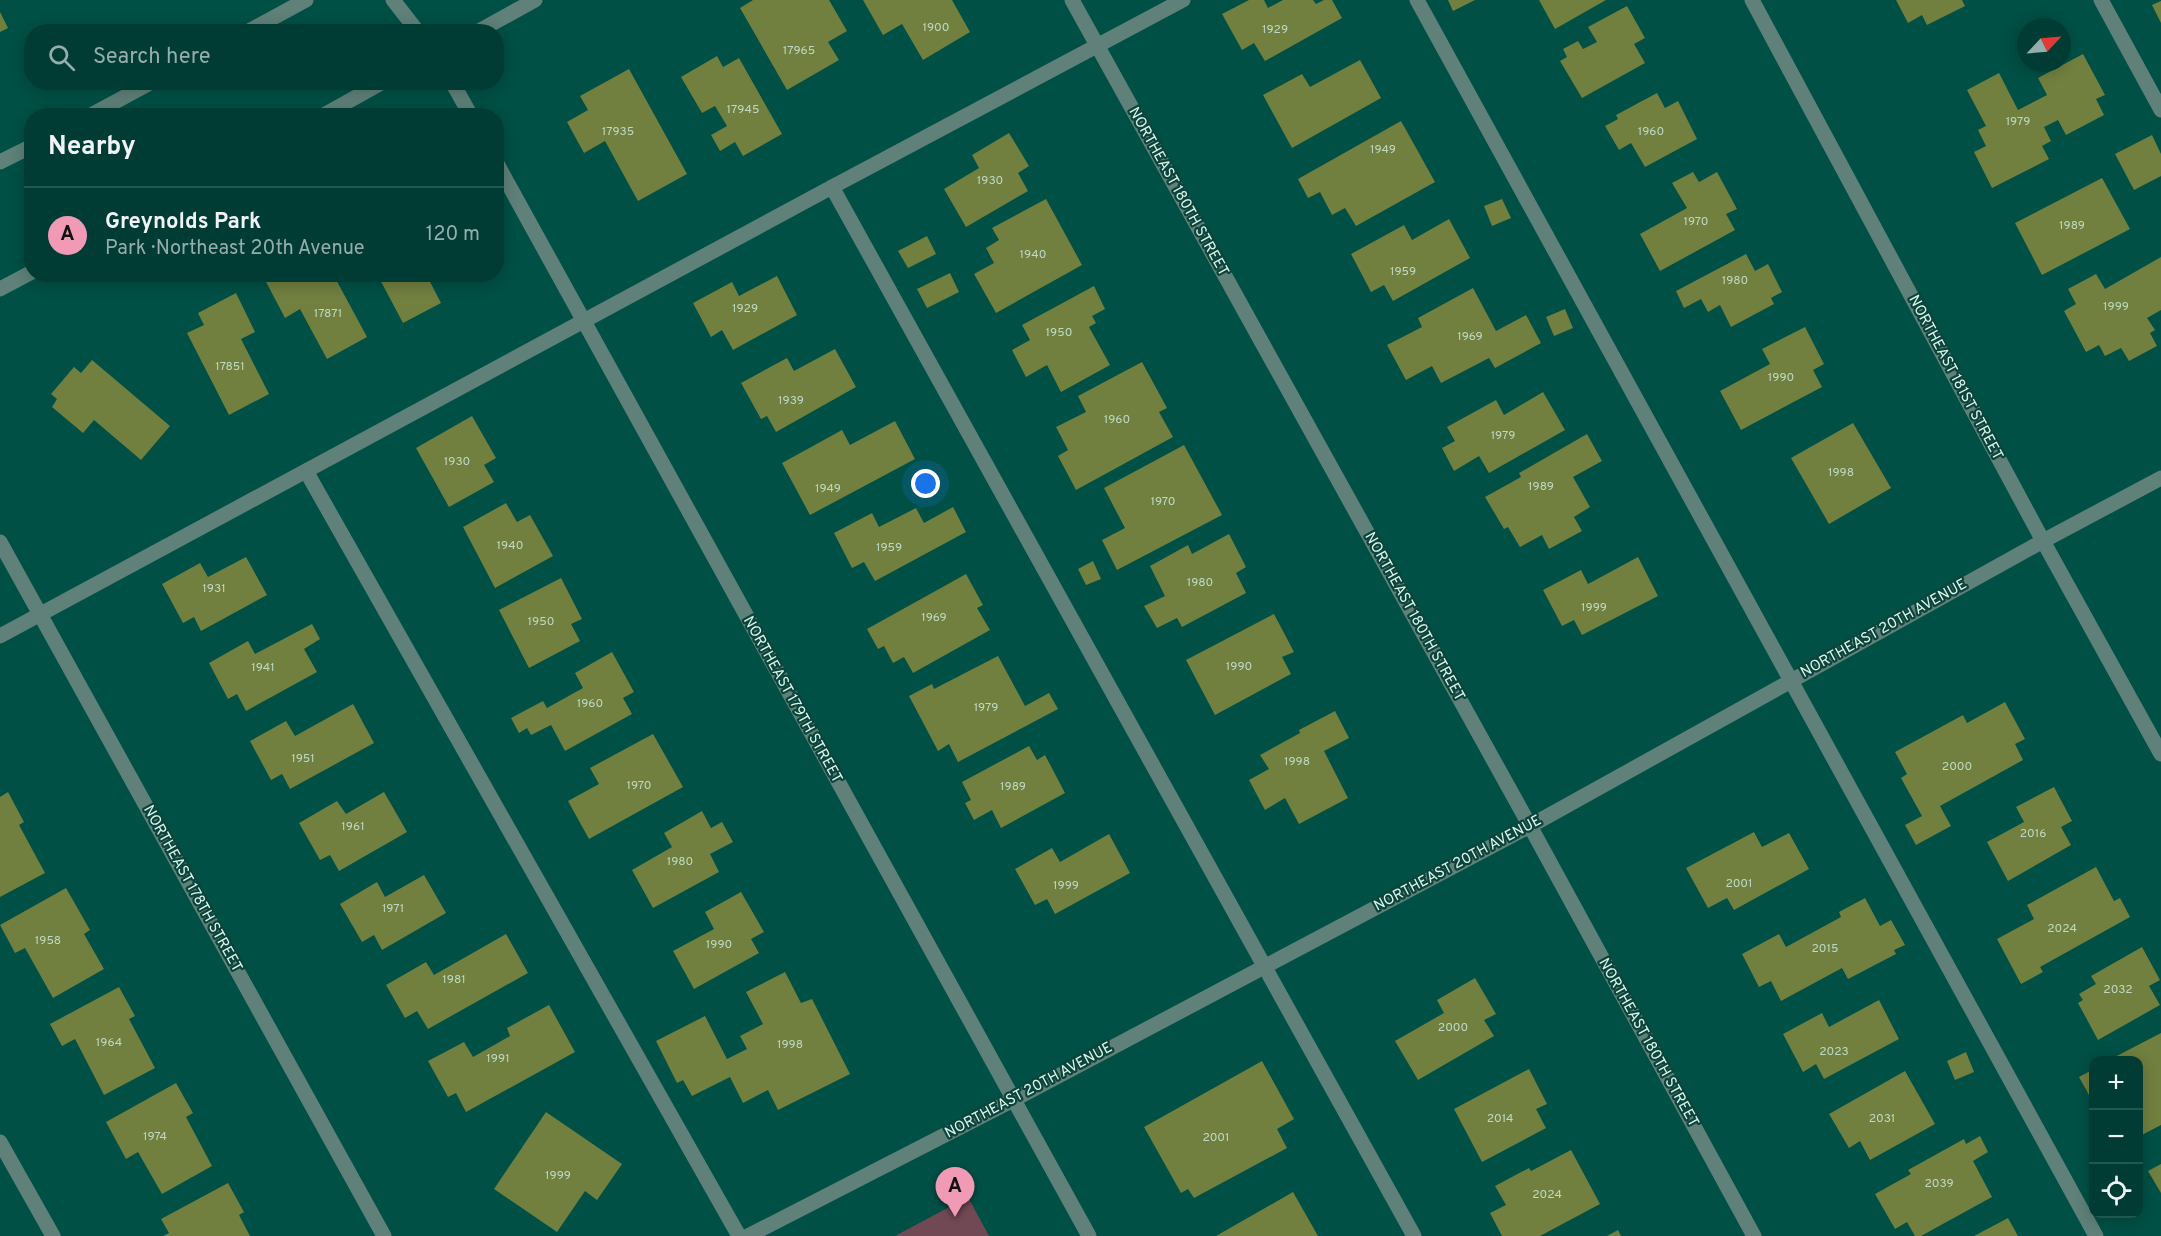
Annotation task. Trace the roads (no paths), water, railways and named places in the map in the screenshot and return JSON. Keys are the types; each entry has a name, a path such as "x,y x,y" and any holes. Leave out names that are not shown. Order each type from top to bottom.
{"street":[{"path":"262,24 306,0"},
{"path":"393,0 412,24"},
{"path":"492,24 535,0"},
{"name":"NORTHEAST 180TH STREET","path":"1072,0 1530,826 1754,1236"},
{"path":"0,636 1183,0"},
{"path":"1417,0 2096,1236"},
{"name":"NORTHEAST 181ST STREET","path":"1752,0 2043,541 2161,754"},
{"path":"2101,0 2161,110"},
{"path":"104,108 137,90"},
{"path":"336,108 369,90"},
{"path":"456,90 467,108"},
{"path":"0,162 24,150"},
{"name":"NORTHEAST 179TH STREET","path":"504,176 1089,1236"},
{"path":"832,187 1414,1236"},
{"path":"0,289 24,276"},
{"path":"306,471 739,1236"},
{"name":"NORTHEAST 20TH AVENUE","path":"748,1236 1013,1100 1530,826 2043,541 2161,478"},
{"name":"NORTHEAST 178TH STREET","path":"0,542 384,1236"},
{"path":"0,1142 53,1236"}],"place":[{"name":"Greynolds Park","path":"955,1217"}]}
